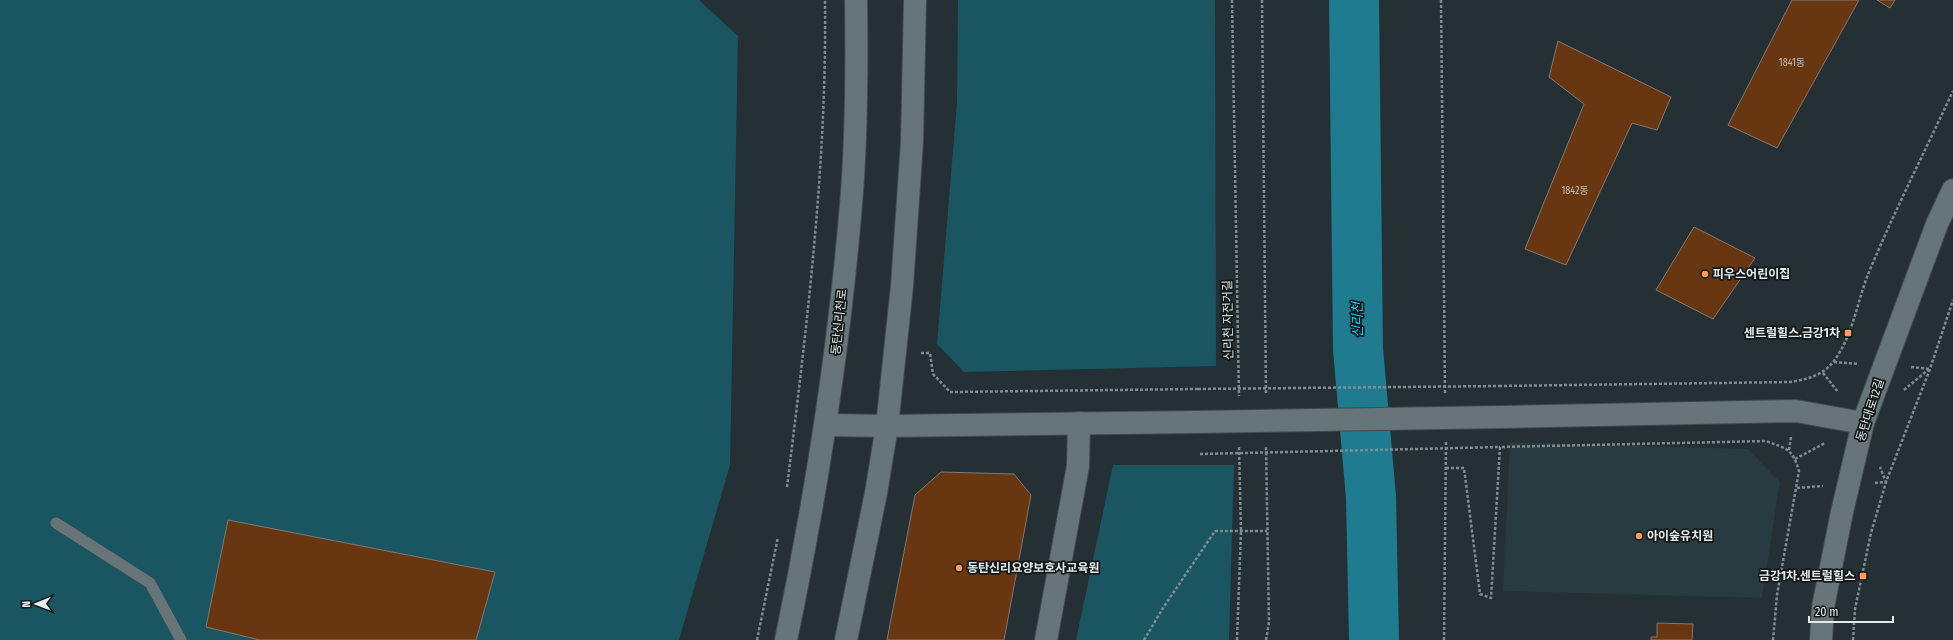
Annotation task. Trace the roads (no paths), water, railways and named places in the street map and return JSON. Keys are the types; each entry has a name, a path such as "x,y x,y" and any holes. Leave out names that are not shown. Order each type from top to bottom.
{"street":[{"name":"동탄신리천로","path":"786,640 826,425 836,353 851,203 856,106 856,0"},
{"path":"846,640 876,493 887,426 895,353 902,286 912,142 915,0"},
{"name":"동탄대로12길","path":"1821,640 1825,600 1862,423 1937,224 1953,190"},
{"path":"826,425 887,426 1196,422 1796,411 1862,423"},
{"path":"1046,640 1078,466 1078,423"}],"lane":[{"path":"56,523 150,583 181,640"}],"waterway":[{"name":"신리천","path":"1354,0 1358,349 1371,497 1374,640"}],"place":[{"name":"피우스어린이집","path":"1705,274"},
{"name":"센트럴힐스.금강1차","path":"1848,333"},
{"name":"아이숲유치원","path":"1639,536"},
{"name":"동탄신리요양보호사교육원","path":"959,568"},
{"name":"금강1차.센트럴힐스","path":"1863,576"}]}
